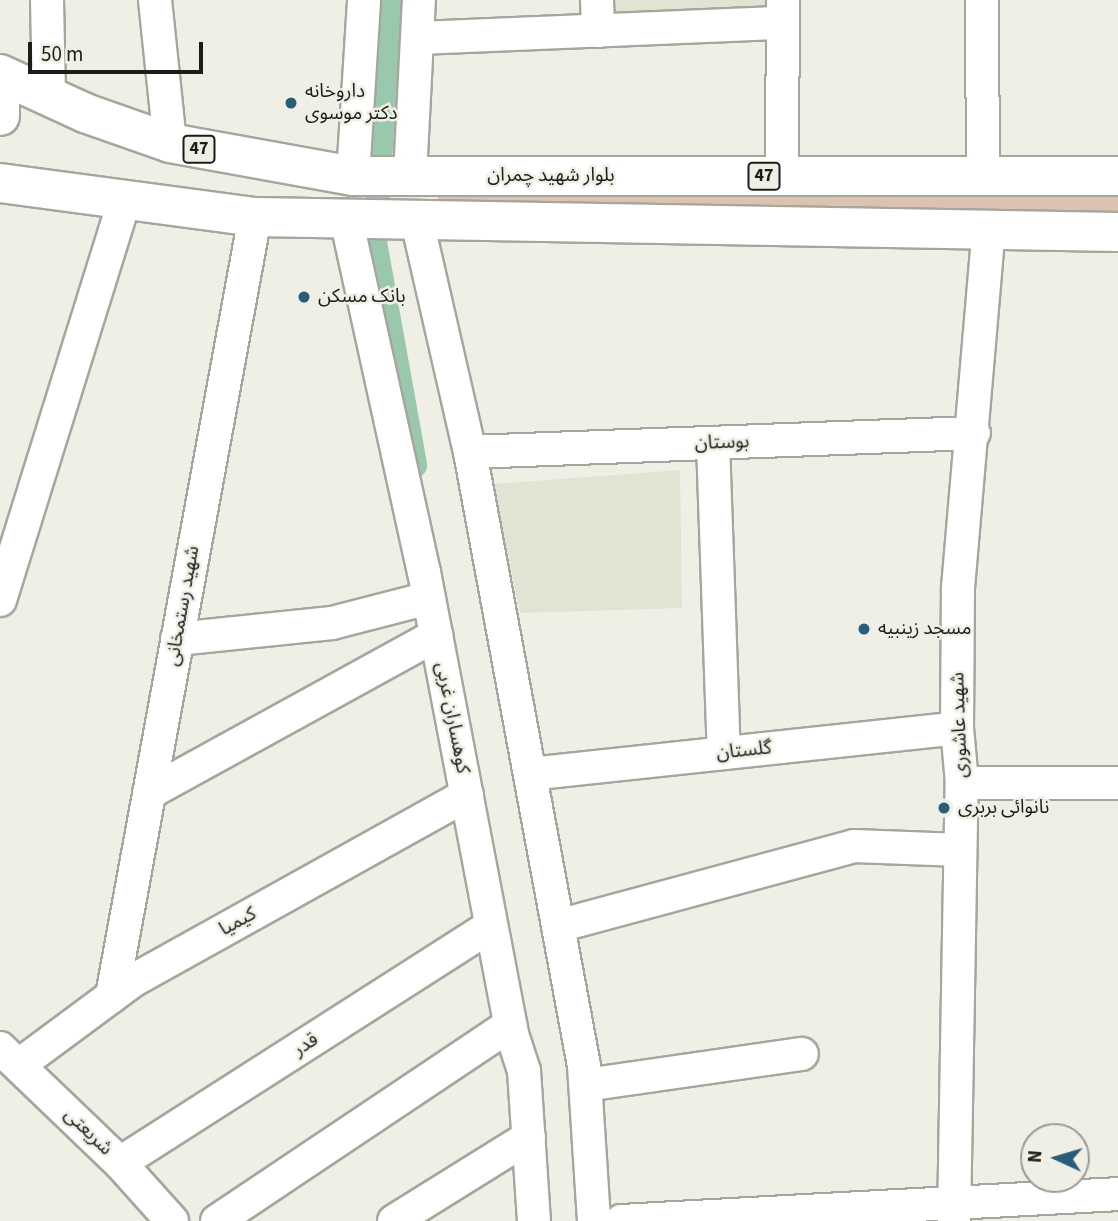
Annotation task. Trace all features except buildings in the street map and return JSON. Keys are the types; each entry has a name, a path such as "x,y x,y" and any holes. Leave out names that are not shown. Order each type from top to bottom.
{"main road":[{"name":"بلوار شهید چمران","path":"0,74 50,97 170,143 354,176 1118,176"},
{"path":"0,89 0,116"},
{"path":"0,183 124,203 255,217 1118,232"}],"street":[{"path":"47,0 50,97"},
{"path":"155,0 170,143"},
{"path":"354,176 364,0"},
{"path":"410,176 419,0"},
{"path":"982,0 983,176"},
{"path":"419,38 598,15 783,12 782,176"},
{"path":"0,600 124,203"},
{"name":"شهید رستمخانی","path":"112,996 255,217"},
{"name":"کوهساران غربی","path":"346,218 429,598 510,1026 524,1071 534,1221"},
{"path":"417,220 470,452 558,926 586,1085 594,1221"},
{"name":"شهید عاشوری","path":"954,1212 962,783 957,728 958,588 974,433 989,230"},
{"name":"بوستان","path":"470,452 974,433"},
{"path":"713,443 724,753"},
{"path":"177,639 331,623 429,598"},
{"path":"149,793 436,635"},
{"name":"گلستان","path":"530,774 957,728"},
{"path":"962,783 1118,783"},
{"name":"کیمیا","path":"9,1056 467,795"},
{"path":"558,926 854,846 960,850"},
{"name":"قدر","path":"121,1163 491,926"},
{"path":"217,1221 510,1026"},
{"path":"586,1085 802,1054"},
{"name":"شریعتی","path":"9,1056 121,1163 172,1221"},
{"path":"394,1221 529,1137"},
{"path":"621,1221 954,1212 1118,1194"}],"shaded area":[{"path":"612,0 770,0 771,12 613,19"},
{"path":"1118,185 1118,222 438,211 438,193"},
{"path":"680,470 682,608 520,613 493,484"}],"waterway":[{"path":"390,0 375,242 415,465"}],"place":[{"name":"داروخانه دکتر موسوی","path":"291,103"},
{"name":"بانک مسکن","path":"304,297"},
{"name":"مسجد زینبیه","path":"864,629"},
{"name":"نانوائی بربری","path":"944,808"}]}
